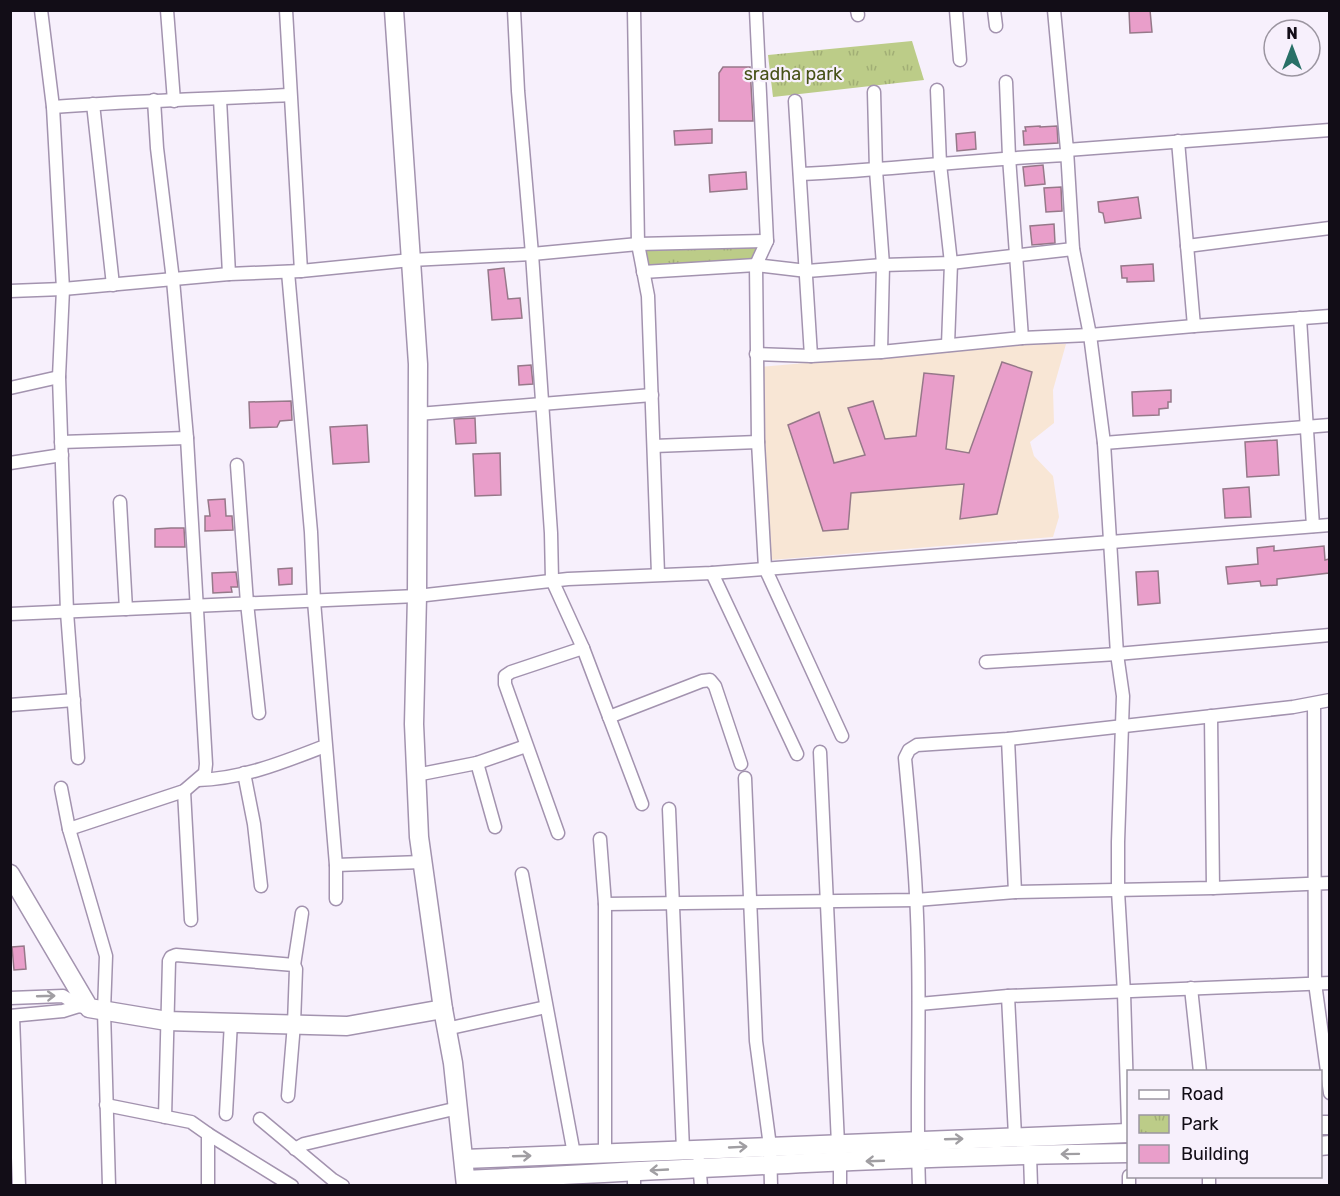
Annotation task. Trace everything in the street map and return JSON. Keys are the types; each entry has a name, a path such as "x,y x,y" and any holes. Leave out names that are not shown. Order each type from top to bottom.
{"street":[{"path":"41,10 53,107 63,289 59,377 61,448 67,612 78,758"},
{"path":"167,10 174,101"},
{"path":"286,10 294,272 314,601 336,865 336,899"},
{"path":"394,10 418,364 414,724 419,837 443,1009 453,1063 466,1183 700,1177 771,1165 1127,1153"},
{"path":"514,10 518,91 543,404 552,580 583,648 642,804"},
{"path":"634,10 638,244 648,296 658,574"},
{"path":"756,10 767,241 756,265 758,442 765,568 842,736"},
{"path":"956,10 960,60"},
{"path":"994,10 996,26"},
{"path":"1054,10 1073,249 1090,335 1104,443 1117,654 1123,696 1118,891 1127,1093"},
{"path":"1006,82 1015,255 1022,338"},
{"path":"938,90 940,164 951,263 948,345"},
{"path":"874,92 876,170 883,265 881,352"},
{"path":"53,107 154,100 290,95"},
{"path":"220,99 229,274"},
{"path":"69,829 184,791 205,774 187,438 154,100"},
{"path":"795,101 811,356"},
{"path":"93,104 113,285"},
{"path":"800,174 876,170 1178,141 1329,130"},
{"path":"1178,141 1194,326"},
{"path":"1187,246 1329,228"},
{"path":"10,291 63,289 229,274 294,272 411,260 532,254 638,244 767,241"},
{"path":"643,273 756,265 807,271 951,263 1073,249"},
{"path":"756,354 811,356 881,352 1022,338 1090,335 1329,316"},
{"path":"1300,318 1313,526"},
{"path":"10,388 59,377"},
{"path":"418,414 652,395"},
{"path":"1104,443 1329,424"},
{"path":"10,462 61,448 187,438"},
{"path":"654,446 758,442"},
{"path":"237,465 247,603 259,713"},
{"path":"120,502 126,609"},
{"path":"10,615 417,596 552,580 712,573 1329,525"},
{"path":"712,573 797,754"},
{"path":"986,662 1117,654 1329,635"},
{"path":"558,833 505,684 505,676 583,648"},
{"path":"609,717 702,681 710,680 715,686 741,764"},
{"path":"10,705 74,700"},
{"path":"919,1185 917,1140 919,1004 914,857 905,758 907,754 917,745 1008,739 1314,704 1329,700"},
{"path":"1314,704 1315,983 1329,1093"},
{"path":"1211,716 1213,888"},
{"path":"1008,739 1015,892"},
{"path":"198,780 224,779 325,746"},
{"path":"416,775 477,763 526,746"},
{"path":"820,752 838,1144"},
{"path":"477,763 495,827"},
{"path":"244,773 254,824 261,886"},
{"path":"745,778 756,1041 770,1146 771,1185"},
{"path":"61,788 69,829 106,956 91,1008"},
{"path":"184,791 191,920"},
{"path":"669,809 672,903 690,1150 700,1177"},
{"path":"600,839 605,904 604,1153"},
{"path":"336,865 422,862"},
{"path":"522,874 570,1155 565,1180"},
{"path":"12,879 91,1008 106,1105 109,1185"},
{"path":"605,904 916,900 1015,892 1118,891 1329,883"},
{"path":"288,1095 294,1024 296,969 294,964 302,913"},
{"path":"165,1117 169,961 171,957 294,964"},
{"path":"919,1004 1008,996 1329,983"},
{"path":"1191,988 1200,1070"},
{"path":"10,998 63,996 91,1008 167,1021 347,1026 443,1009"},
{"path":"1008,996 1015,1136"},
{"path":"447,1029 546,1007"},
{"path":"19,1185 12,1016 91,1008"},
{"path":"226,1114 231,1022"},
{"path":"106,1105 191,1122 292,1185"},
{"path":"295,1149 304,1144 458,1108"},
{"path":"260,1119 333,1180 343,1185"},
{"path":"464,1159 1127,1133"},
{"path":"208,1134 208,1185"},
{"path":"1030,1155 1031,1185"},
{"path":"840,1162 840,1185"}],"shaded area":[{"path":"1027,344 1066,344 1053,390 1054,423 1030,442 1034,456 1053,476 1059,517 1053,537 771,560 759,367"}],"green space":[{"name":"sradha park","path":"912,41 924,80 773,97 768,55"},
{"path":"759,241 756,265 643,272 647,243"}],"building":[{"path":"1129,10 1150,10 1152,32 1130,33"},
{"path":"723,67 750,67 753,121 719,121 719,73"},
{"path":"1057,126 1058,143 1024,145 1025,127"},
{"path":"712,129 712,143 675,145 674,131"},
{"path":"975,132 976,149 957,151 956,134"},
{"path":"1043,165 1045,184 1025,186 1023,167"},
{"path":"746,172 747,189 710,192 709,175"},
{"path":"1061,187 1062,211 1046,212 1044,188"},
{"path":"1138,197 1141,218 1105,223 1103,213 1099,212 1098,202"},
{"path":"1054,224 1055,243 1032,245 1030,226"},
{"path":"1153,264 1154,281 1127,282 1127,278 1122,278 1121,266"},
{"path":"504,268 508,299 520,298 522,318 492,320 488,270"},
{"path":"1002,362 1032,372 997,514 960,519 964,484 851,493 848,529 823,531 788,425 819,412 834,463 865,455 848,408 873,401 885,439 916,436 924,373 954,376 946,449 969,453"},
{"path":"531,365 533,384 519,385 518,366"},
{"path":"1171,390 1171,402 1168,402 1168,408 1159,409 1159,415 1133,416 1132,392"},
{"path":"291,401 292,420 280,421 277,427 250,428 249,402"},
{"path":"475,418 476,443 456,444 454,419"},
{"path":"367,425 369,462 333,464 330,427"},
{"path":"1277,440 1279,475 1247,477 1245,442"},
{"path":"500,453 501,495 475,496 473,454"},
{"path":"1249,487 1251,517 1225,518 1223,489"},
{"path":"225,499 226,516 232,516 233,530 205,531 205,516 210,516 208,500"},
{"path":"184,528 185,547 155,547 155,529"},
{"path":"1274,546 1274,551 1324,546 1325,560 1329,559 1329,573 1277,579 1277,585 1261,586 1260,581 1228,584 1226,567 1258,564 1257,548"},
{"path":"292,568 292,584 279,585 278,569"},
{"path":"1158,571 1160,603 1138,605 1136,572"},
{"path":"236,572 238,587 231,587 232,592 213,593 212,573"},
{"path":"24,946 26,969 14,970 12,947"}]}
